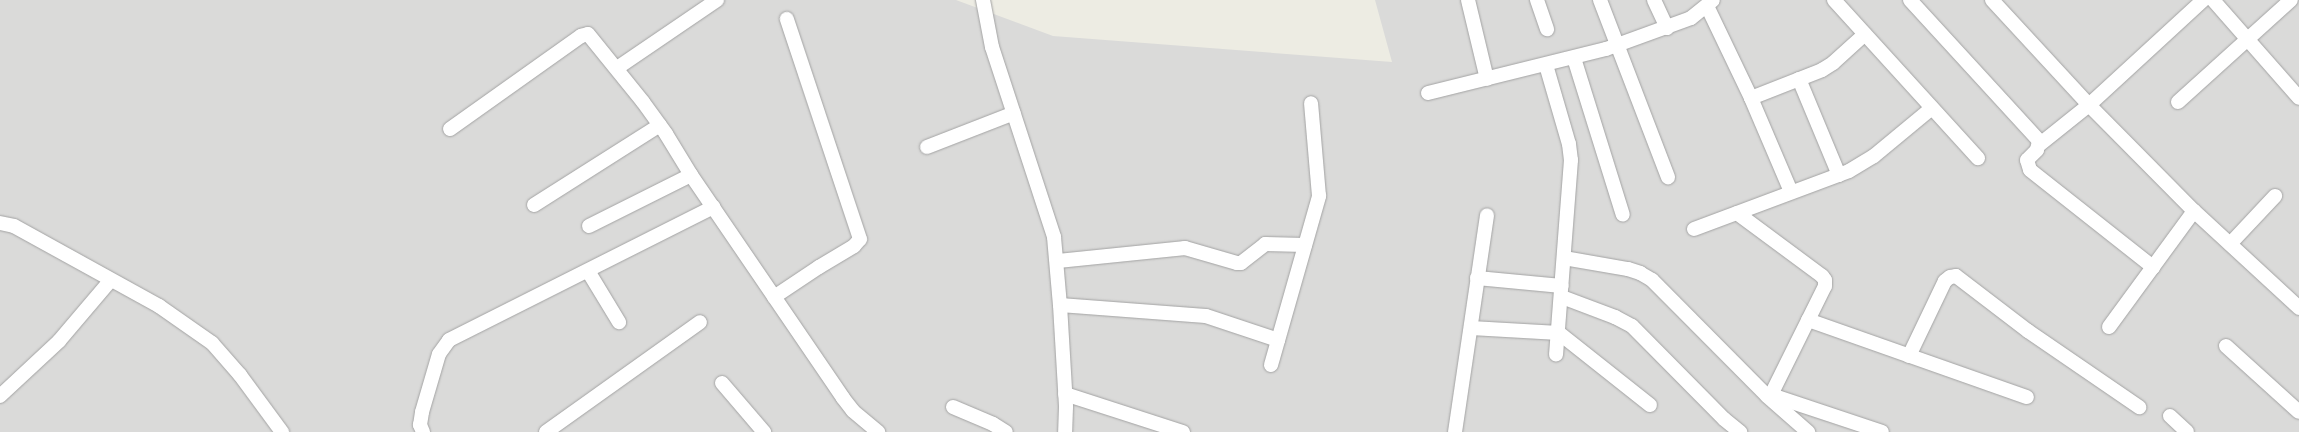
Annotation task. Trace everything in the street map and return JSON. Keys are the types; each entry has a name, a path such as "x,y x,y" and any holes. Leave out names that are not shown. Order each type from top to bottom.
{"street":[{"path":"617,68 717,0"},
{"path":"983,0 992,47 1048,214 1058,261 1065,394 1065,432"},
{"path":"1468,0 1487,79"},
{"path":"1537,0 1546,30"},
{"path":"1600,0 1668,177"},
{"path":"1654,0 1667,28"},
{"path":"1834,0 1978,158"},
{"path":"1910,0 2039,141 2039,145"},
{"path":"1992,0 2089,104 2194,210 2299,308"},
{"path":"2153,267 2030,170 2027,160 2039,145 2089,104 2203,0"},
{"path":"2213,0 2299,98"},
{"path":"2178,102 2291,0"},
{"path":"2295,0 2299,5"},
{"path":"1428,93 1618,46 1691,18 1710,3 1791,192"},
{"path":"774,297 854,246 860,239 787,19"},
{"path":"450,129 584,34 592,37 660,125 691,175 843,398 853,411 878,432"},
{"path":"1750,98 1799,79 1833,63 1865,34"},
{"path":"1574,58 1622,216"},
{"path":"1546,65 1569,144 1571,160 1559,333 1556,354"},
{"path":"1799,79 1839,175"},
{"path":"1271,365 1319,196 1311,103"},
{"path":"1694,229 1839,175 1874,156 1932,108"},
{"path":"927,147 1014,113"},
{"path":"534,205 660,125"},
{"path":"589,226 691,175"},
{"path":"2230,244 2275,196"},
{"path":"423,432 420,425 422,412 438,354 449,340 713,207"},
{"path":"2109,327 2194,210"},
{"path":"1737,213 1822,276 1825,286 1808,320 1767,393"},
{"path":"1455,432 1487,215"},
{"path":"0,223 14,226 159,306 212,343 240,375 282,432"},
{"path":"1058,261 1185,248 1241,263 1265,244 1305,245"},
{"path":"1564,258 1640,273 1652,280 1808,432"},
{"path":"588,271 619,322"},
{"path":"1909,356 1945,281 1950,277 1956,276 2028,331 2139,407"},
{"path":"1477,278 1562,292 1632,326 1724,419 1740,432"},
{"path":"0,396 59,341 111,280"},
{"path":"1060,305 1206,316 1278,340"},
{"path":"1808,320 2027,398"},
{"path":"546,432 700,322"},
{"path":"1471,328 1559,333 1650,405"},
{"path":"2226,346 2299,412"},
{"path":"722,383 764,432"},
{"path":"1767,393 1882,432"},
{"path":"1065,394 1183,432"},
{"path":"953,406 993,424 1006,432"},
{"path":"2170,416 2187,432"}],"shaded area":[{"path":"0,0 956,0 1053,36 1392,62 1375,0 2299,0 2299,432 0,432"}]}
